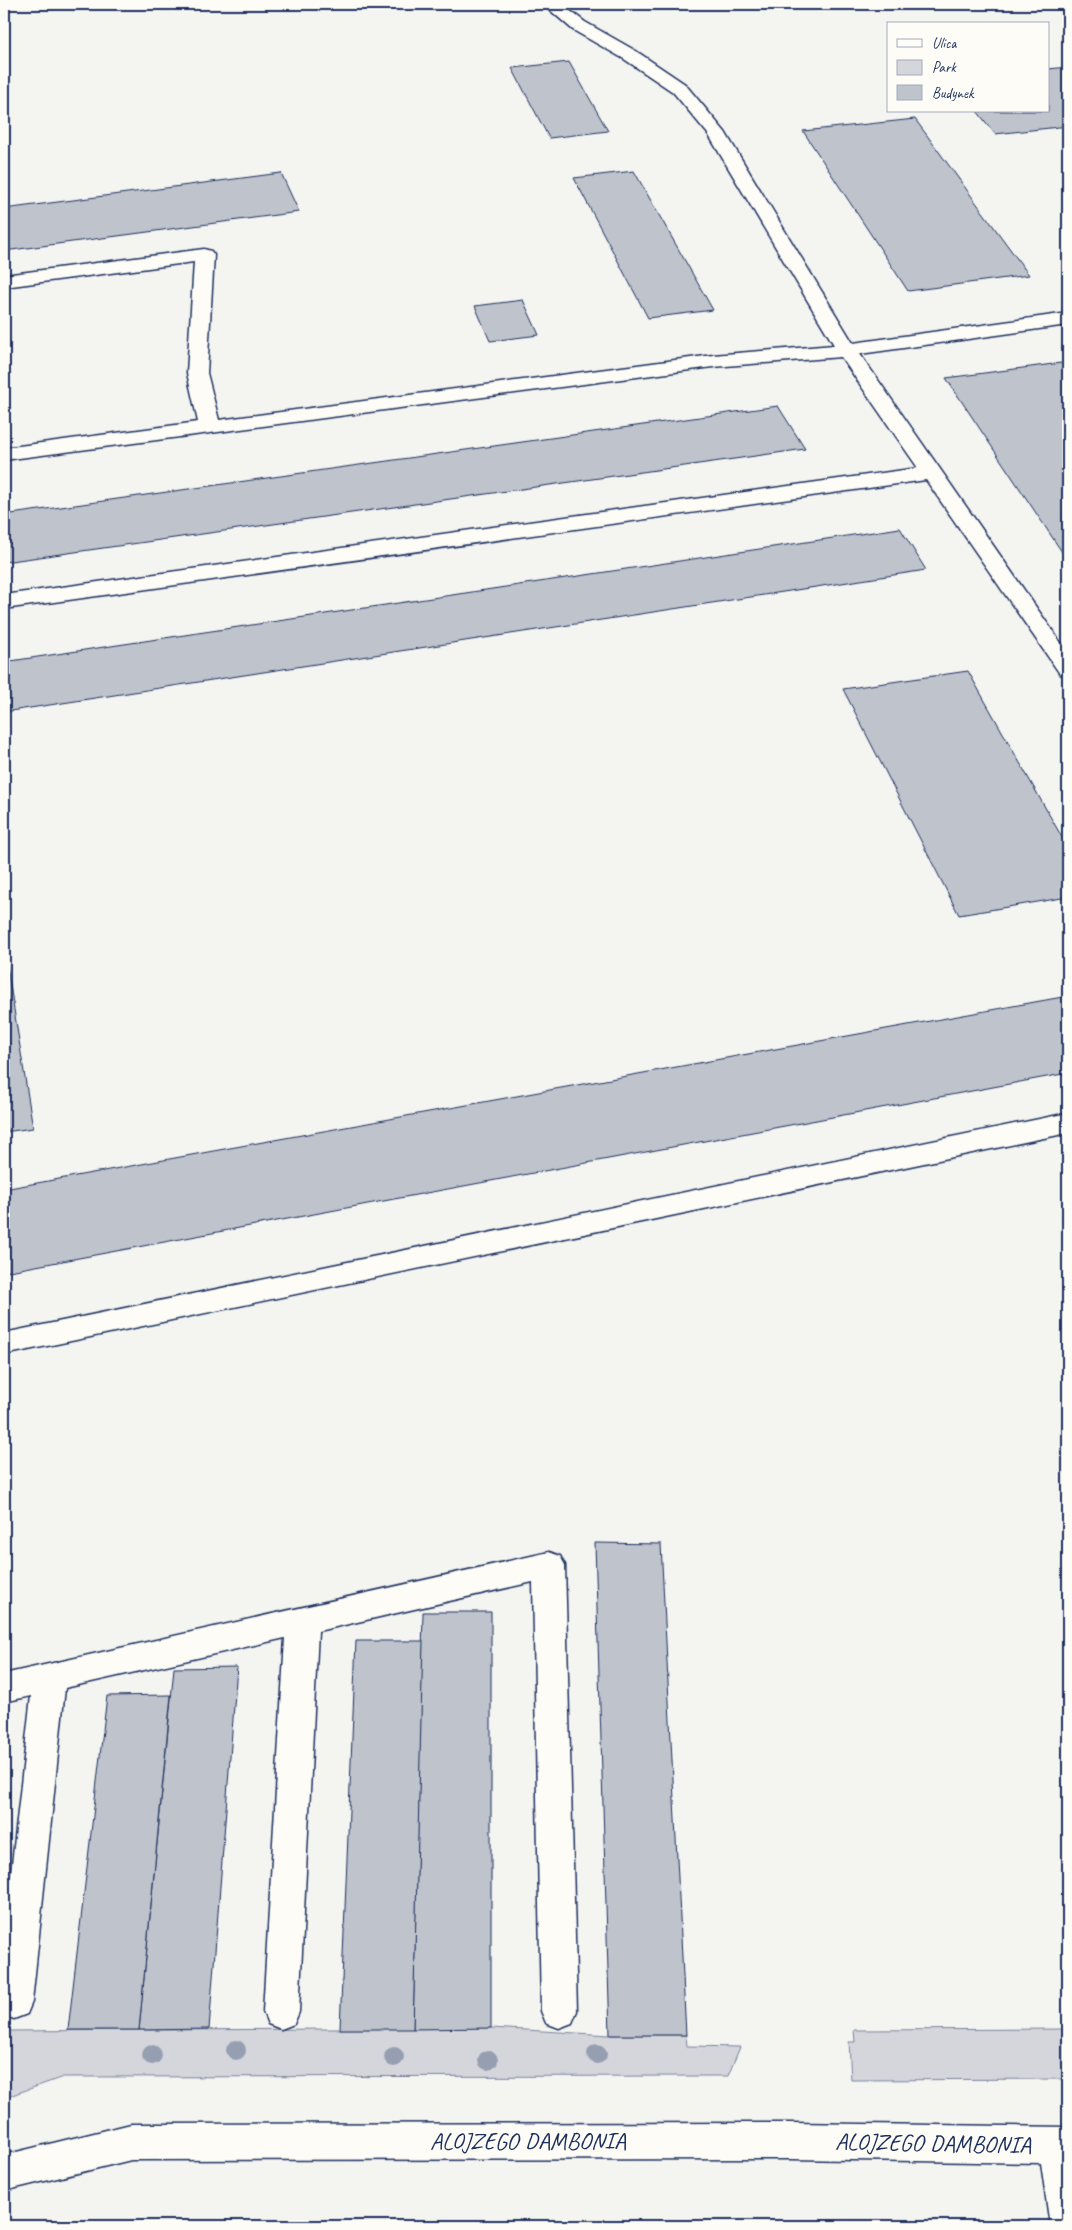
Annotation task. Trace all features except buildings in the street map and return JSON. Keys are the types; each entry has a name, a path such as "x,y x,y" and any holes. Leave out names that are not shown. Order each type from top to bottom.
{"street":[{"path":"551,4 579,26 630,54 679,88 716,132 848,350 1068,669"},
{"path":"4,282 204,256 197,373 210,427"},
{"path":"4,454 713,361 848,350 1068,318"},
{"path":"4,602 932,473"},
{"path":"4,1344 1068,1123"},
{"path":"4,1688 549,1565 560,2011"},
{"path":"281,2012 302,1621"},
{"path":"14,2002 50,1678"},
{"name":"ALOJZEGO DAMBONIA","path":"4,2173 131,2142 790,2141 1063,2145 1068,2224"}],"green space":[{"path":"491,2028 610,2035 686,2035 687,2046 740,2047 728,2076 63,2077 4,2098 4,2031"},
{"path":"1068,2029 1068,2079 851,2080 849,2042 855,2042 854,2030"}]}
